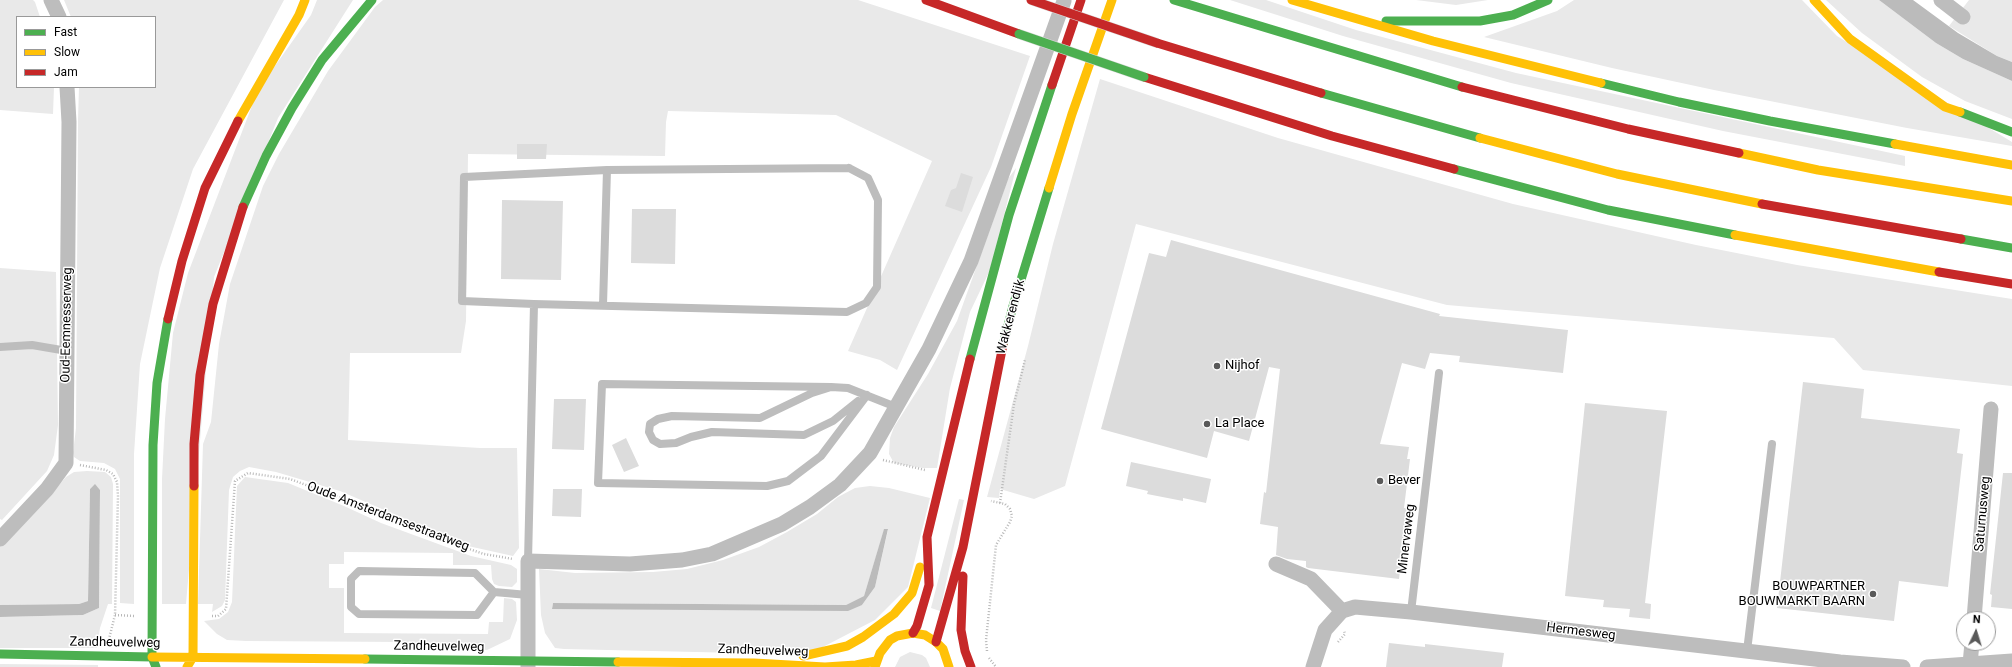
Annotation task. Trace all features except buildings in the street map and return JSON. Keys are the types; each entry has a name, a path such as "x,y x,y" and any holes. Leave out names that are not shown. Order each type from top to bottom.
{"main road":[{"path":"156,667 152,657 153,445 157,383 168,318 182,261 205,188 239,119 298,15 304,0"},
{"path":"187,667 193,657 194,444 200,375 213,304 244,205 266,156 292,108 322,60 372,0"},
{"path":"1031,0 1157,43 1276,80 1441,128 1617,174 1812,214 2012,248"},
{"path":"754,663 835,650 863,637 894,614 909,598 916,582 967,371 1009,215 1032,141 1081,0"},
{"name":"Wakkerendijk","path":"936,642 962,547 1001,354 1013,306 1072,114 1112,0"},
{"path":"1174,0 1458,86 1628,130 1818,170 2012,201"},
{"path":"1292,0 1493,57 1679,102 1770,121 2012,164"},
{"path":"1359,20 1480,21 1513,14 1548,0"},
{"path":"1814,0 1850,39 1945,107 2012,132"},
{"path":"922,1 947,8 1144,77 1332,136 1608,210 1810,250 2012,284"},
{"path":"913,633 917,626 929,585 926,538"},
{"path":"962,547 961,630 965,651 971,667"},
{"path":"876,664 880,653 890,640 897,636 913,633 925,636 936,642 943,649 949,667"},
{"name":"Zandheuvelweg","path":"0,654 528,664 754,663 825,667 876,664"}],"street":[{"path":"50,0 58,16"},
{"path":"528,664 528,561 630,564 682,560 712,554 782,524 810,507 840,485 870,453 929,349 971,261 1064,0"},
{"path":"1941,0 1963,17"},
{"name":"Oud-Eemnesserweg","path":"0,539 47,489 66,463 69,122 67,88"},
{"name":"Saturnusweg","path":"1975,611 1991,409"},
{"path":"1276,564 1311,579 1342,611 1325,630 1313,667"},
{"name":"Hermesweg","path":"1342,611 1355,607 1411,612 1840,662 1903,667"},
{"path":"1970,664 1971,651"},
{"path":"1927,667 2012,661"}],"lane":[{"path":"849,168 868,178 878,200 877,287 866,303 847,312 534,304 462,300 464,176 607,170 849,168"},
{"path":"603,305 607,170"},
{"path":"528,561 534,304"},
{"path":"0,347 32,345 67,351"},
{"name":"Minervaweg","path":"1411,612 1439,373"},
{"path":"867,395 821,456 788,481 767,486 598,482 602,384 832,386 848,388 867,395 896,407"},
{"path":"832,386 812,393 760,418 672,416 658,419 650,424 649,432 653,440 660,444 676,443 691,437 712,432 804,435 833,421 867,395"},
{"path":"1747,651 1772,444"},
{"path":"494,592 476,615 359,614 351,607 351,579 359,571 475,573 494,592 528,595"}],"path":[{"path":"1000,503 1014,404 1025,360"},
{"path":"94,467 113,474 117,482 116,615 110,633 108,656"},
{"name":"Oude Amsterdamsestraatweg","path":"248,473 290,479 354,502 430,536 484,554 528,561"}],"shaded area":[{"path":"0,0 33,0 40,16 16,16 16,88 54,88 53,114 0,110"},
{"path":"64,0 284,0 193,169 160,268 140,364 134,454 134,604 120,603 120,479 115,469 104,463 80,461 74,457 73,453 76,428 79,88 156,88 156,16 71,16"},
{"path":"317,0 353,0 278,118 214,277 186,604 162,604 162,479 165,419 173,333 188,273 258,90 311,15"},
{"path":"383,0 858,0 1030,56 991,167 897,370 880,360 848,351 932,161 836,115 668,111 666,122 665,156 468,154 466,321 461,353 350,353 348,440 480,448 517,448 519,548 513,556 468,546 340,491 276,472 249,467 240,471 233,477 229,490 225,600 222,606 212,612 213,604 198,604 203,444 211,422 219,344 230,284 263,186 279,154 328,71 375,7"},
{"path":"1230,0 1266,0 1356,30 1516,73 1905,156 1905,166 1723,131 1511,83 1343,36"},
{"path":"1416,0 1488,0 1456,5"},
{"path":"1574,0 1802,0 1837,36 2012,142 2012,146 1907,128 1714,90 1612,68 1484,37 1557,11"},
{"path":"1826,0 1879,0 1936,43 1963,59 2012,81 2012,119 1965,101 1922,77 1862,33"},
{"path":"1879,0 1913,0 1958,33 1997,56 2012,62 2012,81 1963,59 1936,43"},
{"path":"1969,0 2012,0 2012,62 1997,56 1949,26"},
{"path":"1100,79 1278,138 1513,204 1696,245 1797,265 2012,299 2012,386 1863,370 1834,338 1447,305 1136,224 1065,486 1034,499 1000,489 999,498 987,497 1028,346 1053,244"},
{"path":"1016,168 990,270 970,312 950,388 937,468 923,468 894,463 889,454 890,438 894,427 928,374 957,321 1008,179"},
{"path":"0,268 56,272 58,425 54,455 47,471 2,520 0,519"},
{"path":"74,472 105,472 111,477 113,484 112,604 108,604 100,628 97,648 0,648 0,617 83,615 99,608 100,490 95,485 90,489 88,601 79,604 0,605 0,545 40,506 66,477"},
{"path":"245,477 288,483 381,523 471,556 511,565 517,569 517,582 512,587 499,586 494,584 492,579 491,565 453,565 453,553 344,552 344,564 329,564 329,588 344,588 344,633 488,634 489,622 503,622 504,598 512,599 516,602 517,620 510,639 487,650 402,642 227,640 217,634 204,621 219,619 228,612 232,602 237,486"},
{"path":"95,484 100,490 99,608 83,615 0,617 0,605 79,604 88,601 90,489"},
{"path":"870,486 889,488 930,498 908,587 875,620 819,649 784,654 564,649 555,648 545,633 541,615 539,569 575,573 653,572 687,569 723,560 759,547 787,532 817,514 838,497 855,488","holes":["884,530 888,530 875,587 862,605 552,608 553,603 846,605 864,596"]},
{"path":"959,499 964,500 940,611 931,608"},
{"path":"884,529 888,529 875,587 862,605 848,611 552,609 553,603 846,605 864,596"},
{"path":"910,652 922,655 926,658 930,667 895,667 900,657"},
{"path":"0,664 98,665 98,667 0,667"}],"traffic: fast":[{"path":"243,207 266,156 292,108 322,60 372,0"},
{"path":"1174,0 1462,87"},
{"path":"1386,21 1480,21 1513,15 1548,0"},
{"path":"1019,34 1144,77"},
{"path":"1601,83 1679,102 1770,121 1895,144"},
{"path":"970,359 1009,215 1052,85"},
{"path":"1321,93 1480,138"},
{"path":"1960,112 2012,132"},
{"path":"1454,169 1608,210 1735,235"},
{"path":"1003,345 1013,306 1049,188"},
{"path":"1961,239 2012,248"},
{"path":"156,667 152,657 153,445 157,383 168,319"},
{"path":"0,654 152,657"},
{"path":"365,659 618,662"}],"traffic: slow":[{"path":"238,121 299,15 305,0"},
{"path":"1049,188 1072,114 1112,0"},
{"path":"1292,0 1433,41 1601,83"},
{"path":"1814,0 1850,39 1945,107 1960,112"},
{"path":"1480,138 1617,174 1762,204"},
{"path":"1895,144 2012,165"},
{"path":"1739,153 1818,170 2012,201"},
{"path":"1735,235 1939,272"},
{"path":"187,667 193,657 194,486"},
{"path":"803,656 847,646 863,637 894,614 912,593 920,567"},
{"path":"875,667 880,653 890,640 897,636 913,633 925,635 936,642 943,649 949,667"},
{"path":"152,657 365,659"},
{"path":"618,662 754,663 825,667 856,665 876,661"}],"traffic: jam":[{"path":"926,0 1019,34"},
{"path":"1031,0 1157,43"},
{"path":"1052,85 1081,0"},
{"path":"1157,43 1321,93"},
{"path":"1144,77 1332,136 1454,169"},
{"path":"1462,87 1628,129 1739,153"},
{"path":"168,319 182,261 205,188 238,121"},
{"path":"1762,204 1961,239"},
{"path":"194,486 194,444 200,375 213,304 243,207"},
{"path":"1939,272 2012,284"},
{"path":"936,642 963,547 1003,345"},
{"path":"913,633 917,626 929,585 927,537 970,359"},
{"path":"963,576 961,630 965,651 971,667"}],"place":[{"name":"Nijhof","path":"1217,366"},
{"name":"La Place","path":"1207,424"},
{"name":"Bever","path":"1380,481"},
{"name":"BOUWPARTNER BOUWMARKT BAARN","path":"1873,594"}]}
